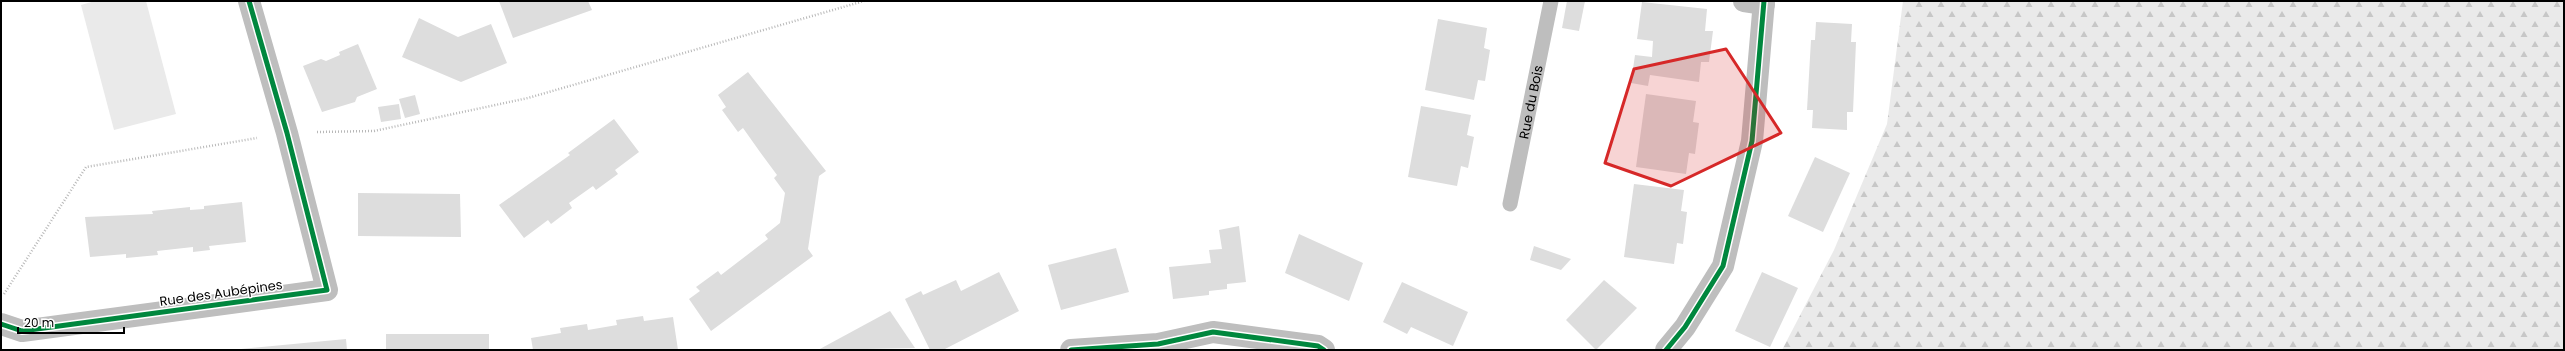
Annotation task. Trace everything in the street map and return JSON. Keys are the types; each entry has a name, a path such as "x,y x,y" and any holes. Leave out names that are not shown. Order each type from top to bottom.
{"street":[{"path":"249,1 287,133"},
{"path":"1666,350 1685,327 1723,266 1752,141 1757,2"},
{"name":"Rue des Aubépines","path":"1,324 22,331 327,290 287,133"},
{"path":"1071,350 1158,344 1213,332 1318,346 1324,350"}],"lane":[{"name":"Rue du Bois","path":"1510,204 1551,1"}],"path":[{"path":"1,298 86,167 287,133 374,132 528,98 864,1"}],"highlighted area":[{"path":"1726,49 1781,133 1671,186 1605,163 1634,69"}],"green space":[{"path":"95,1 146,1 176,114 114,130 81,5"},
{"path":"1903,1 2564,1 2564,350 1782,350 1834,250 1887,124"}],"building":[{"path":"499,1 588,1 592,10 513,38"},
{"path":"1567,1 1585,1 1579,31 1562,28"},
{"path":"1642,2 1707,9 1705,31 1713,31 1709,62 1701,62 1699,82 1650,75 1648,86 1631,83 1635,55 1652,57 1653,41 1637,39"},
{"path":"419,18 458,37 491,24 507,63 461,82 402,57"},
{"path":"1438,19 1487,28 1484,48 1490,50 1485,81 1478,80 1474,100 1425,90"},
{"path":"1816,22 1852,24 1851,42 1856,42 1853,112 1847,112 1847,130 1812,128 1813,110 1807,110 1811,40 1815,40"},
{"path":"358,44 377,89 357,97 355,102 322,112 303,66 321,59 326,61 340,55 339,52"},
{"path":"748,72 826,171 819,176 808,249 813,256 711,331 689,299 700,291 696,287 718,271 721,275 768,239 765,235 780,223 785,193 774,178 777,175 743,128 738,132 722,110 726,107 718,95"},
{"path":"1646,94 1696,101 1693,122 1699,123 1695,154 1689,153 1686,174 1636,167"},
{"path":"415,95 420,114 405,118 399,99"},
{"path":"399,104 401,119 381,122 378,107"},
{"path":"1421,106 1471,115 1467,135 1474,137 1468,168 1461,166 1457,186 1408,177"},
{"path":"614,119 639,152 615,170 618,174 596,190 593,186 569,203 572,208 551,224 548,220 524,238 499,205 570,155 568,153"},
{"path":"1815,157 1850,173 1823,232 1788,216"},
{"path":"1634,184 1684,190 1681,211 1687,212 1683,244 1677,243 1674,264 1624,257"},
{"path":"358,193 460,194 461,237 358,236"},
{"path":"242,202 246,242 209,246 210,250 193,252 193,247 157,251 158,255 126,258 126,254 90,257 85,217 153,214 152,211 190,207 190,210 204,209 204,206"},
{"path":"1239,226 1246,282 1227,284 1227,289 1209,291 1209,295 1173,299 1169,267 1211,263 1209,250 1222,249 1219,230"},
{"path":"1299,234 1363,263 1349,301 1285,273"},
{"path":"1534,246 1571,259 1561,270 1530,260"},
{"path":"1116,248 1129,292 1061,310 1048,265"},
{"path":"999,272 1019,311 943,350 930,350 905,299 921,291 923,295 956,280 961,291"},
{"path":"1762,272 1798,288 1770,347 1735,331"},
{"path":"1604,280 1637,308 1596,350 1566,320"},
{"path":"1402,282 1468,312 1453,346 1411,327 1407,334 1383,322"},
{"path":"890,311 915,348 818,350"},
{"path":"643,316 644,321 673,317 678,350 533,350 531,338 561,333 560,328 587,324 588,330 617,325 616,320"},
{"path":"386,334 489,334 489,350 386,350"},
{"path":"346,339 347,350 241,350 241,349"}],"cycle path":[{"path":"1,324 22,331 327,290 287,133 249,1"},
{"path":"1666,350 1685,327 1723,266 1752,141 1764,1"},
{"path":"1071,350 1158,344 1213,332 1318,346 1324,350"}]}
